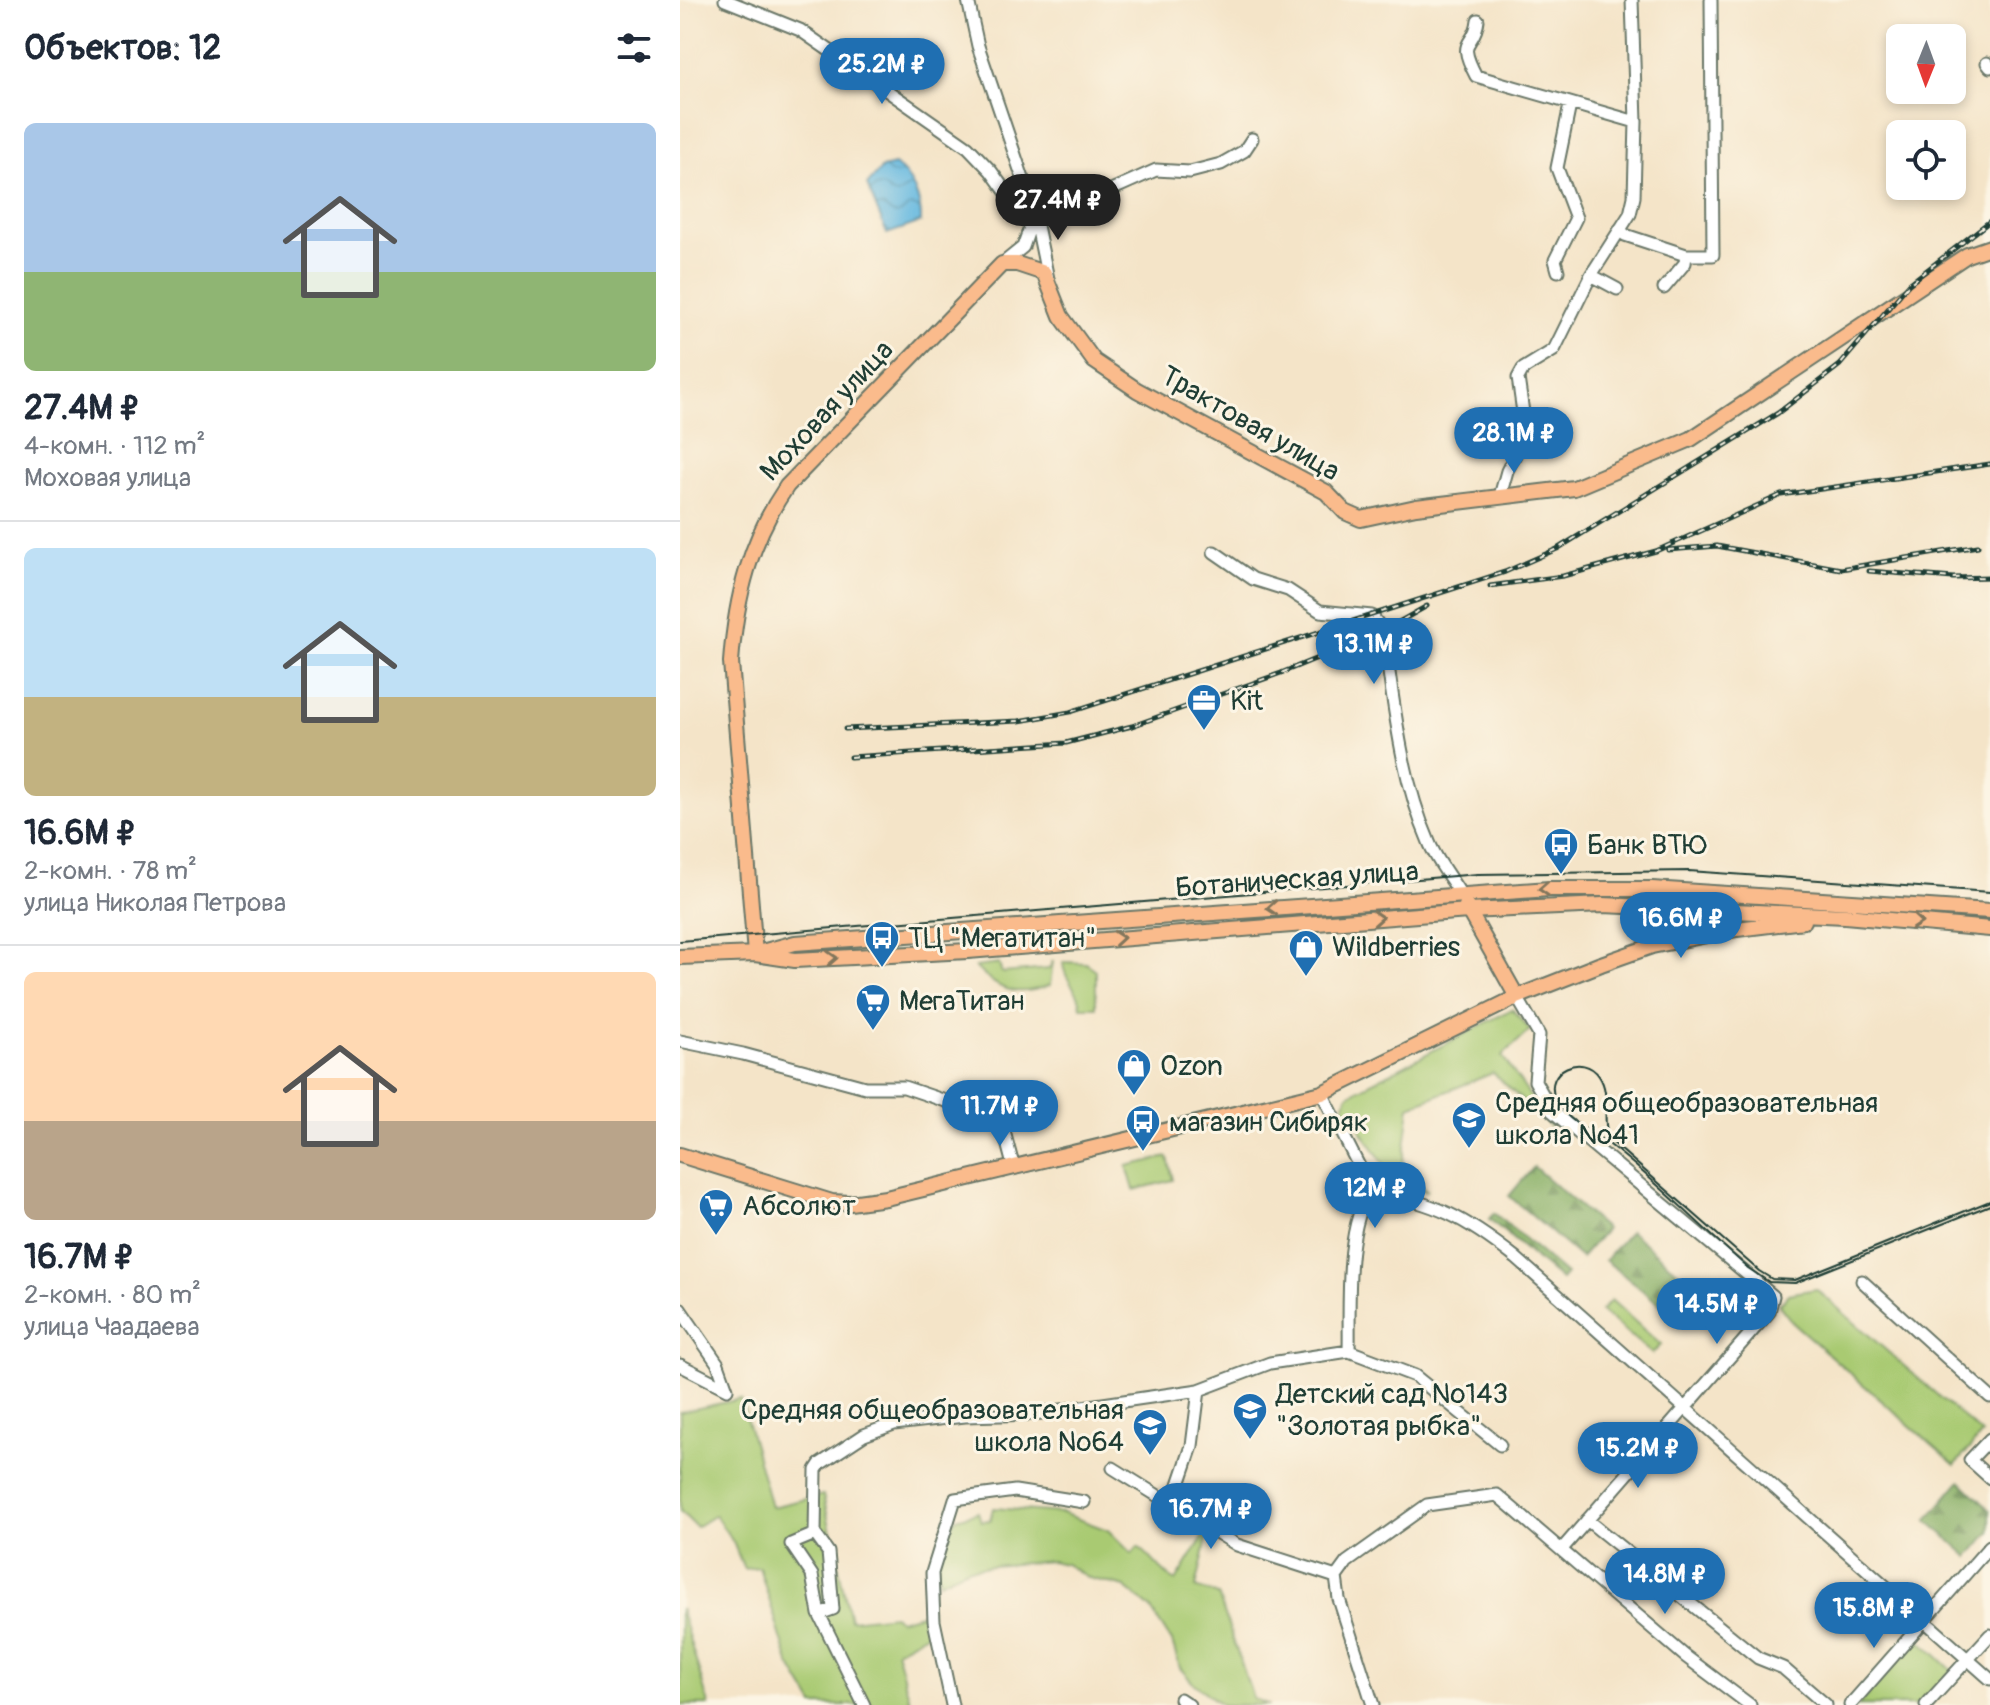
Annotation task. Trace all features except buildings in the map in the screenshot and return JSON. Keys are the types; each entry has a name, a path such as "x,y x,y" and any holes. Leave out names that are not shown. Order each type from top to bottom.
{"main road":[{"name":"Трактовая улица","path":"1049,280 1061,316 1094,361 1137,390 1326,492 1354,518 1574,488 1691,439 1967,255 1990,247"},
{"path":"1002,264 1038,270 1049,280"},
{"name":"Моховая улица","path":"755,954 731,662 734,621 744,575 761,528 787,486 1002,264"},
{"name":"Ботаническая улица","path":"755,954 795,943 1600,887 1990,911"},
{"path":"1461,895 1517,997"},
{"path":"1812,915 1814,898"},
{"name":"Ботаническая улица","path":"680,957 755,954 795,960 938,952 1468,911 1603,905 1845,916"},
{"path":"680,1155 797,1193 842,1203 886,1198 1322,1093 1517,997 1652,946 1737,929 1845,916 1990,929"}],"street":[{"path":"725,0 800,30 956,138 991,171 1030,225"},
{"path":"968,0 973,30 1034,211 1049,280"},
{"path":"1500,496 1507,471 1526,433 1518,378 1523,369 1554,350 1591,275 1630,214 1634,197 1636,122 1632,0"},
{"path":"1620,229 1625,235 1686,255 1709,256 1715,251 1710,150 1711,0"},
{"path":"1478,20 1466,42 1466,52 1476,76 1636,122"},
{"path":"1558,271 1555,260 1576,218 1557,168 1570,105"},
{"path":"1002,264 1023,247 1040,199 1061,191 1111,190 1156,170 1190,172 1221,164 1244,151 1252,139"},
{"path":"1664,288 1685,263 1686,255"},
{"path":"1591,275 1617,289"},
{"path":"1214,552 1253,579 1288,590 1320,611 1372,616 1383,631 1404,764 1417,810 1430,845 1461,895"},
{"path":"1517,997 1539,1035 1535,1081 1552,1111 1773,1296 1772,1309 1686,1411 1562,1549"},
{"path":"680,1041 743,1054 865,1087 904,1087 987,1115 1002,1124 1013,1165"},
{"path":"1322,1093 1371,1190"},
{"path":"1349,1351 1352,1257 1361,1210 1371,1190"},
{"path":"1371,1190 1432,1204 1475,1226 1516,1258 1990,1679"},
{"path":"1862,1281 1990,1397"},
{"path":"680,1365 727,1389 718,1364 681,1315"},
{"path":"819,1614 833,1609 835,1604 829,1581 828,1552 815,1534 817,1466 879,1429 894,1424 1094,1407 1199,1390 1270,1363 1349,1351 1415,1376 1500,1445"},
{"path":"1172,1505 1192,1446 1199,1390"},
{"path":"1989,1443 1970,1460 1990,1478"},
{"path":"1113,1468 1237,1545 1336,1577"},
{"path":"952,1705 934,1621 932,1573 935,1554 950,1524 951,1506 955,1499 1015,1491 1084,1502"},
{"path":"1373,1705 1339,1599 1336,1577 1347,1562 1427,1505 1485,1495 1506,1500 1685,1656 1750,1705"},
{"path":"1587,1520 1758,1658 1783,1668 1826,1705"},
{"path":"815,1534 791,1544 812,1575 819,1614 864,1705"},
{"path":"1850,1705 1990,1546"},
{"path":"1926,1705 1990,1635"}],"green space":[{"path":"1053,961 1050,985 1027,991 1000,987 975,967 999,964 1002,973 1049,969"},
{"path":"1063,962 1086,963 1096,970 1096,1007 1081,1007"},
{"path":"1512,1009 1530,1030 1502,1056 1553,1129 1493,1073 1410,1106 1402,1172 1428,1191 1400,1187 1344,1106 1348,1095"},
{"path":"1168,1157 1173,1180 1134,1190 1127,1166"},
{"path":"1534,1167 1606,1229 1581,1258 1509,1196"},
{"path":"1494,1213 1566,1274 1561,1280 1489,1219"},
{"path":"1630,1231 1689,1281 1663,1307 1605,1260"},
{"path":"1816,1289 1982,1434 1955,1465 1793,1323 1779,1305 1788,1294"},
{"path":"1611,1300 1661,1345 1652,1354 1601,1311"},
{"path":"741,1399 771,1507 823,1495 850,1620 894,1615 899,1620 927,1612 933,1630 896,1650 911,1705 814,1705 789,1663 759,1567 744,1569 733,1542 715,1515 696,1527 680,1511 680,1412"},
{"path":"1960,1481 1990,1510 1990,1532 1969,1557 1927,1520"},
{"path":"993,1508 1062,1513 1108,1530 1132,1554 1138,1547 1176,1581 1205,1534 1208,1535 1196,1587 1218,1595 1253,1698 1269,1705 1222,1705 1193,1683 1180,1668 1172,1642 1150,1608 1125,1587 1089,1578 1065,1564 1051,1561 969,1568 939,1582 936,1555 956,1518 978,1512 981,1521 990,1520"},
{"path":"680,1608 709,1705 680,1705"},
{"path":"1918,1638 1953,1671 1924,1705 1858,1705"}],"water":[{"path":"894,165 906,175 915,190 921,222 887,234 867,185 882,168"}],"tram line":[{"path":"680,941 1478,874 1689,871 1990,892"},
{"path":"1990,1201 1795,1280 1772,1279 1610,1140 1603,1083 1592,1069 1575,1065 1559,1072 1555,1079 1555,1098 1565,1113 1628,1159 1748,1268 1769,1282 1795,1283 1990,1205"}],"railway":[{"path":"845,729 1019,721 1070,712 1505,572 1557,549 1778,413 1840,365 1909,284 1990,221"},
{"path":"1490,586 1563,576 1656,551 1781,495 1990,464"},
{"path":"1668,550 1717,546 1841,569 1978,546"},
{"path":"1869,571 1953,578 1990,577"},
{"path":"850,757 1066,743 1132,726 1281,673 1383,631 1427,606"}],"place":[{"name":"Kit","path":"1204,732"},
{"name":"Банк ВТЮ","path":"1561,876"},
{"name":"ТЦ \"Мегатитан\"","path":"882,969"},
{"name":"Wildberries","path":"1306,978"},
{"name":"МегаТитан","path":"873,1032"},
{"name":"Ozon","path":"1134,1097"},
{"name":"Средняя общеобразовательная школа №41","path":"1469,1150"},
{"name":"магазин Сибиряк","path":"1143,1153"},
{"name":"Абсолют","path":"716,1237"},
{"name":"Детский сад №143 \"Золотая рыбка\"","path":"1250,1441"},
{"name":"Средняя общеобразовательная школа №64","path":"1150,1457"}]}
